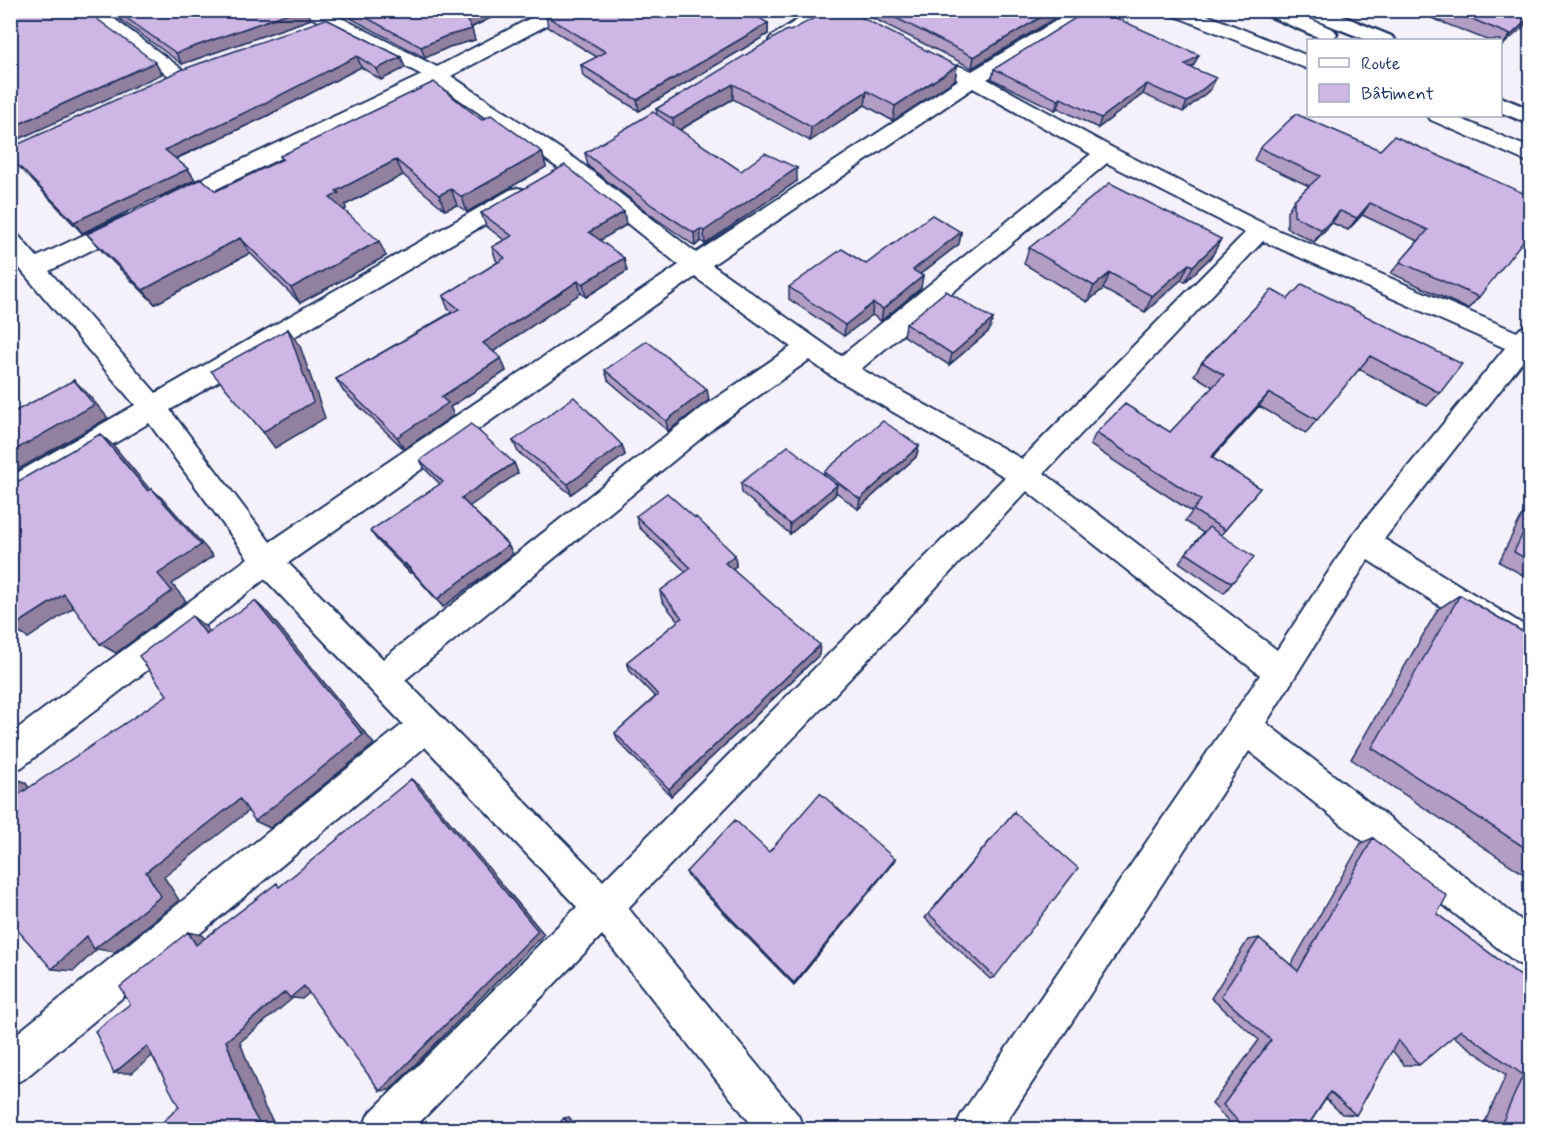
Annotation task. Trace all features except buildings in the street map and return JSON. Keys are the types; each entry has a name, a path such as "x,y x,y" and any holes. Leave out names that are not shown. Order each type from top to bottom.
{"main road":[{"path":"1271,10 1342,39"},
{"path":"1308,10 1381,39"},
{"path":"1502,88 1530,99"},
{"path":"1502,105 1530,117"}],"street":[{"path":"89,10 180,75"},
{"path":"34,268 437,75 561,10"},
{"path":"10,755 267,561 695,265 973,79 1089,10"},
{"path":"1177,10 1307,63"},
{"path":"758,52 836,12"},
{"path":"327,17 437,75 562,169 842,370 1026,475 1280,671"},
{"path":"941,63 1106,153 1260,231 1527,340 1364,542 1245,727 976,1130"},
{"path":"159,85 202,67"},
{"path":"1440,117 1530,156"},
{"path":"842,370 1106,153"},
{"path":"10,491 562,169"},
{"path":"383,1130 1026,475 1260,231"},
{"path":"10,241 154,409 267,561 603,907 783,1130"},
{"path":"382,680 706,419 809,347"},
{"path":"1364,542 1530,646"},
{"path":"10,1065 426,726"},
{"path":"1245,727 1530,950"}]}
